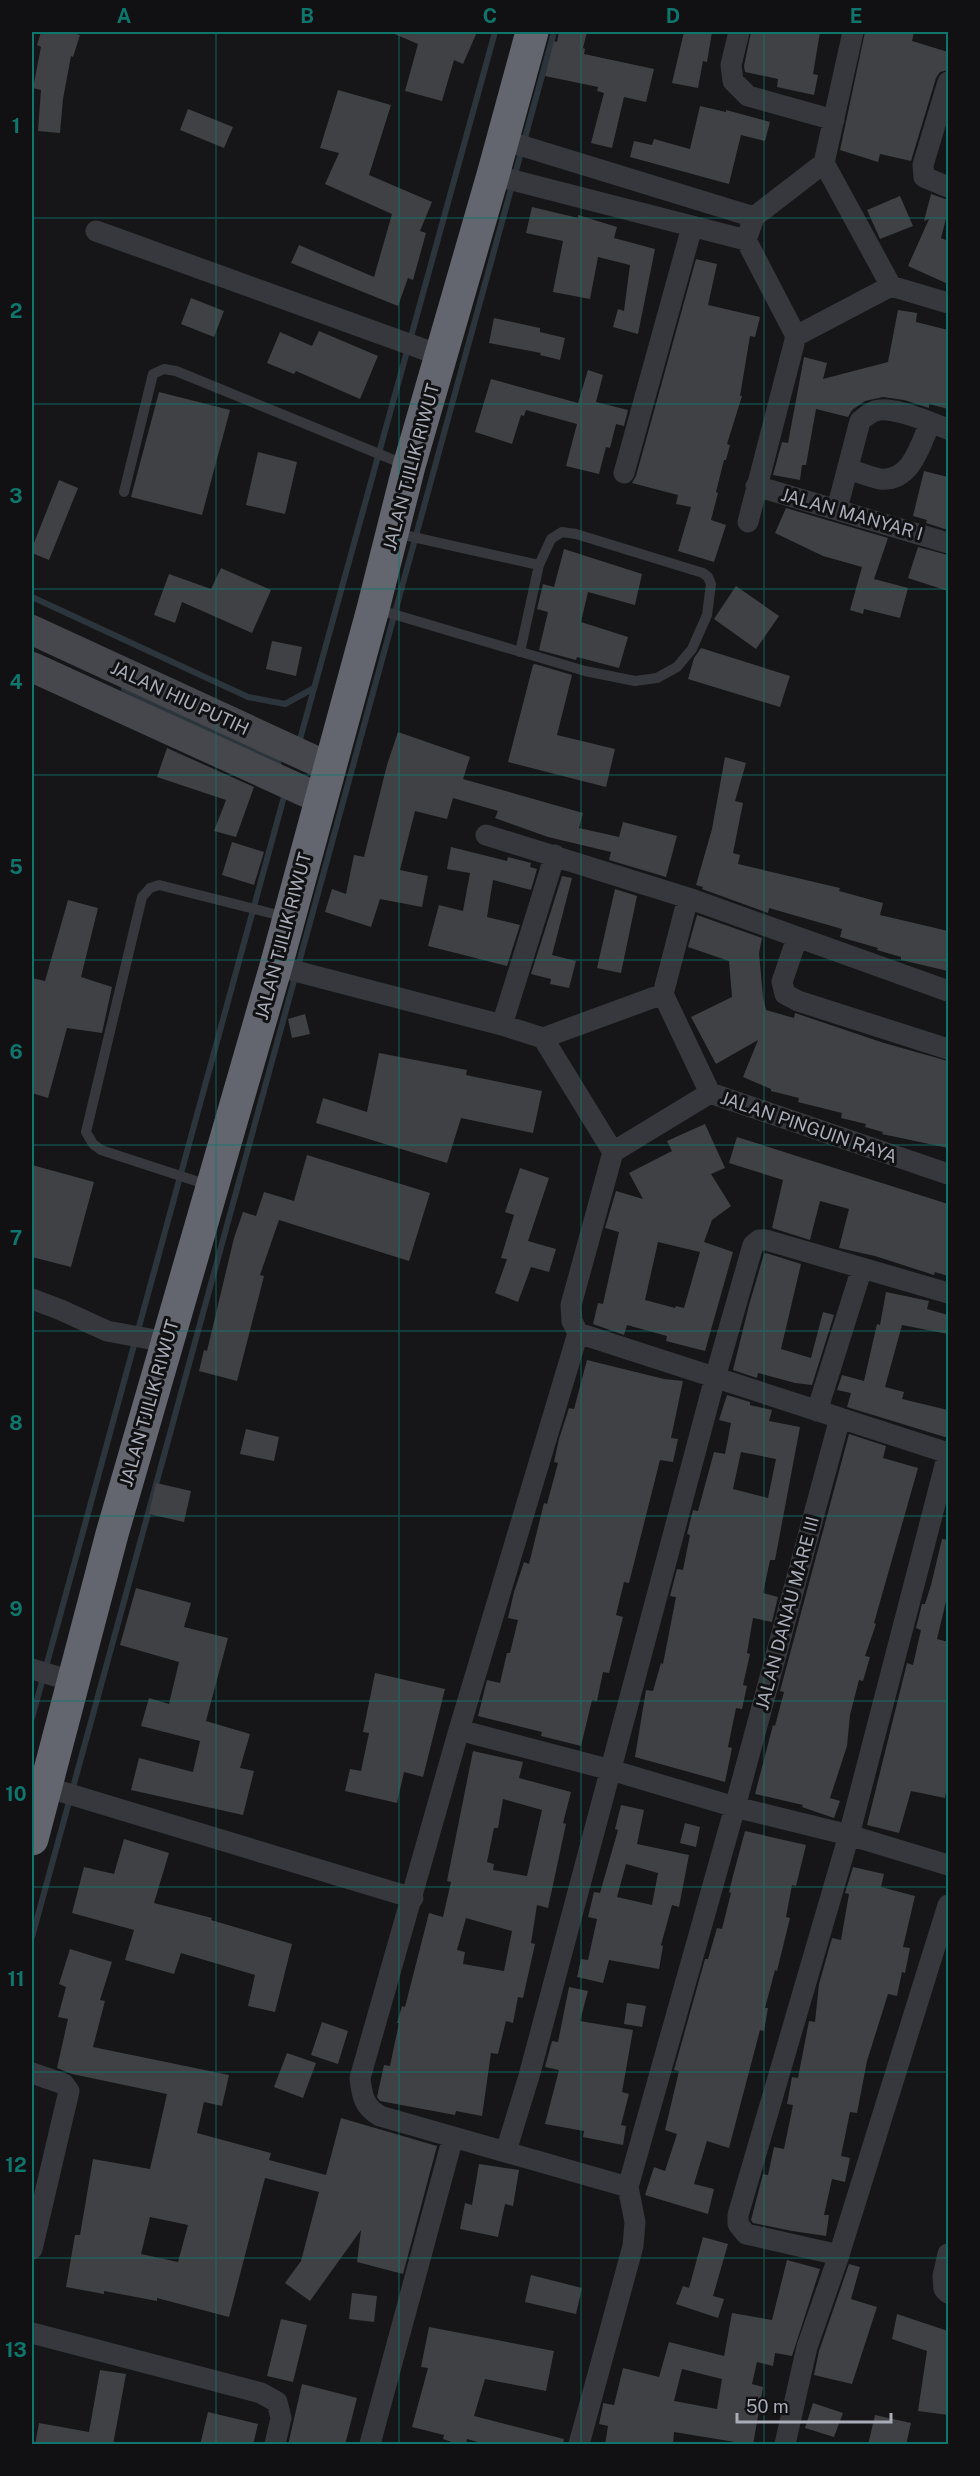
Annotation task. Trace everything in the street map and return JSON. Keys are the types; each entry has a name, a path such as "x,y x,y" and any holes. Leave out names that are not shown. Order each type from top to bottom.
{"highway":[{"name":"JALAN TJILIK RIWUT","path":"33,1826 75,1682 112,1534 166,1342 276,966 373,609 409,466 494,175 532,32"}],"street":[{"path":"739,32 732,65 733,81 748,96 834,120"},
{"path":"748,522 796,336 746,240 754,217 824,163 853,32"},
{"path":"946,96 923,165 924,177 948,187"},
{"path":"503,140 754,217"},
{"path":"824,163 891,286"},
{"path":"494,175 746,240"},
{"path":"624,473 692,227"},
{"path":"96,231 442,356"},
{"path":"796,336 891,286 948,303"},
{"path":"837,509 860,421 869,413 878,409 896,411 939,426 905,472 895,477 880,479 848,469"},
{"name":"JALAN MANYAR I","path":"756,486 948,543"},
{"name":"JALAN HIU PUTIH","path":"32,630 329,767"},
{"name":"JALAN HIU PUTIH","path":"32,667 321,799"},
{"path":"486,835 688,898 948,991"},
{"path":"502,1025 555,855"},
{"path":"688,898 663,994 710,1093"},
{"path":"797,938 783,982 785,994 798,1001 948,1049"},
{"path":"276,966 502,1025 543,1038 663,994"},
{"path":"543,1038 613,1152 571,1305 572,1321 578,1332 948,1454 849,1835 738,2215 738,2224 746,2234 839,2255"},
{"name":"JALAN PINGUIN RAYA","path":"613,1152 710,1093 948,1174"},
{"path":"506,2151 529,2076 715,1378 753,1245 759,1240 766,1240 948,1293"},
{"path":"817,1411 862,1268"},
{"path":"32,1299 107,1331 166,1342"},
{"path":"578,1332 459,1730 360,2078 364,2103 380,2116 628,2187 635,2222 633,2247 579,2445"},
{"name":"JALAN DANAU MARE III","path":"628,2187 735,1807 840,1418"},
{"path":"32,1669 75,1682"},
{"path":"459,1730 610,1770 735,1807 849,1835 948,1865"},
{"path":"46,1787 412,1898"},
{"path":"785,2445 807,2347 839,2255 948,1905"},
{"path":"32,2073 64,2084 69,2091 32,2249"},
{"path":"370,2445 453,2137"},
{"path":"948,2254 943,2276 944,2289 948,2293"},
{"path":"32,2333 261,2393 277,2402 282,2418 275,2445"}],"lane":[{"path":"124,492 153,374 164,369 176,371 409,466"},
{"path":"392,532 539,565"},
{"path":"373,609 519,652 611,678 635,681 657,678 676,667 692,649 707,615 711,584 703,573 576,534 561,532 551,539 539,565 519,652"},
{"path":"211,1186 101,1150 93,1144 86,1132 142,897 150,888 159,885 288,917"}],"building":[{"path":"41,32 69,32 80,35 73,57 71,56 63,99 60,133 38,131 41,90 33,88 41,47 37,45"},
{"path":"390,32 477,32 463,64 454,60 442,101 405,91 418,44"},
{"path":"559,32 587,32 583,48 585,49 584,54 654,69 646,102 624,97 612,148 591,143 604,93 597,91 598,87 545,76 554,41 557,42"},
{"path":"684,32 712,32 707,62 703,61 698,88 672,83"},
{"path":"751,32 820,32 813,74 818,75 814,95 777,87 778,79 745,72 744,66"},
{"path":"865,32 914,32 912,41 948,52 948,70 940,72 936,78 911,161 880,154 878,162 840,150"},
{"path":"338,90 391,105 369,175 432,202 420,231 426,233 413,280 408,278 398,306 291,263 299,245 374,277 392,214 325,184 339,153 320,148"},
{"path":"700,106 726,112 726,110 770,122 765,141 741,135 729,184 630,157 634,141 652,145 654,139 690,149"},
{"path":"188,109 233,127 224,148 180,130"},
{"path":"931,194 948,200 948,211 941,238 948,241 948,284 908,266 929,219 924,221"},
{"path":"900,196 913,226 880,239 867,210"},
{"path":"532,207 578,218 578,215 617,227 614,238 655,249 638,334 613,327 618,309 624,311 630,265 598,257 590,299 553,292 563,241 526,233"},
{"path":"696,259 717,264 708,305 760,317 755,337 750,336 740,396 742,396 727,444 730,445 716,492 718,493 711,520 726,525 714,562 678,551 691,507 676,504 678,495 632,483 636,476"},
{"path":"191,298 224,311 214,337 181,324"},
{"path":"898,310 917,313 916,322 948,330 948,409 929,404 929,408 904,400 883,397 865,401 852,410 848,417 816,409 806,465 802,465 800,480 773,475 782,442 788,443 804,357 827,363 823,379 888,362"},
{"path":"494,318 540,328 540,332 565,338 560,360 540,355 541,353 489,343"},
{"path":"319,331 378,356 360,399 296,371 294,374 267,363 280,332 312,346"},
{"path":"588,370 603,375 596,402 628,410 624,426 616,424 610,448 606,447 599,474 566,466 577,424 526,410 524,416 521,415 512,444 475,432 491,379 578,403"},
{"path":"159,392 230,410 202,515 131,497"},
{"path":"258,452 297,462 285,514 246,505"},
{"path":"924,471 948,477 948,530 913,516"},
{"path":"59,480 78,488 49,560 32,553 32,548"},
{"path":"786,508 888,538 874,579 908,588 900,618 864,609 863,614 850,610 862,567 823,556 775,533"},
{"path":"918,547 948,555 948,591 908,578"},
{"path":"564,549 642,574 635,605 588,592 581,622 628,637 619,668 539,650 548,612 537,609 543,584 554,587"},
{"path":"221,568 271,590 252,633 182,602 175,623 154,615 169,574 211,589"},
{"path":"736,586 779,616 756,649 714,619"},
{"path":"272,641 302,647 296,676 266,669"},
{"path":"701,648 790,676 780,707 688,679 694,658"},
{"path":"535,664 572,675 557,735 615,749 606,787 508,762"},
{"path":"398,732 470,757 463,779 583,813 579,828 619,837 623,822 677,836 666,877 609,860 611,852 548,837 495,818 498,811 453,798 447,819 415,811 400,870 428,876 422,907 380,899 371,927 325,912 332,889 346,894 354,855 364,857 387,765"},
{"path":"167,748 254,787 236,837 214,831 226,800 157,777"},
{"path":"725,757 746,763 735,801 743,803 733,853 740,855 738,864 840,888 839,891 883,903 880,915 948,931 948,971 901,960 901,957 877,950 878,948 840,937 842,929 769,908 768,913 696,885 712,829"},
{"path":"232,842 264,852 254,885 222,875"},
{"path":"451,847 507,861 508,857 531,863 530,867 537,869 531,890 493,880 487,917 520,925 507,966 428,946 439,905 463,911 470,873 447,869"},
{"path":"562,876 572,878 552,955 576,961 569,988 550,984 551,979 531,974"},
{"path":"615,889 637,896 621,973 597,968"},
{"path":"68,900 98,908 81,977 112,987 102,1033 67,1028 48,1098 32,1093 32,978 45,981"},
{"path":"697,915 762,938 759,953 766,1010 794,1018 795,1013 884,1043 948,1061 948,1148 882,1134 883,1132 865,1127 866,1124 841,1118 842,1113 798,1102 799,1098 771,1091 743,1077 758,1040 716,1064 691,1017 732,997 729,961 688,947"},
{"path":"305,1014 310,1034 292,1038 288,1019"},
{"path":"379,1053 467,1070 466,1075 542,1091 533,1133 461,1118 447,1163 316,1123 323,1098 367,1112"},
{"path":"705,1124 725,1168 711,1174 731,1206 712,1220 704,1242 733,1252 705,1351 666,1341 667,1336 627,1325 624,1335 593,1324 598,1303 603,1304 619,1232 605,1228 616,1191 643,1199 629,1173 672,1151 667,1141","holes":["658,1242 700,1252 684,1308 676,1306 675,1308 645,1300"]},
{"path":"737,1137 948,1204 948,1276 935,1272 934,1275 875,1256 839,1248 849,1209 820,1201 810,1240 772,1228 783,1180 729,1163"},
{"path":"307,1155 430,1193 409,1261 279,1220 260,1275 264,1276 237,1381 199,1371 204,1350 207,1351 234,1238 243,1212 256,1216 264,1192 294,1201"},
{"path":"32,1165 94,1182 71,1267 32,1257"},
{"path":"520,1168 549,1178 528,1241 556,1249 549,1272 531,1267 518,1302 495,1293 507,1259 501,1258 514,1215 505,1212"},
{"path":"766,1253 801,1264 781,1349 811,1358 823,1312 834,1315 812,1385 758,1373 757,1378 733,1370 749,1305"},
{"path":"886,1292 929,1301 927,1309 948,1315 948,1334 902,1325 885,1387 904,1392 902,1399 948,1410 948,1438 847,1407 851,1393 837,1390 842,1375 864,1381 877,1324 880,1325"},
{"path":"587,1360 664,1379 683,1381 671,1438 678,1439 673,1462 660,1460 629,1583 624,1582 616,1615 623,1617 609,1673 603,1672 597,1701 592,1700 581,1746 541,1736 542,1732 478,1716 487,1680 500,1683 507,1653 510,1653 518,1620 508,1618 514,1592 524,1562 529,1564 544,1503 547,1504 558,1463 554,1462 559,1439 569,1408 574,1409"},
{"path":"727,1395 750,1402 750,1405 772,1410 769,1421 800,1427 775,1560 770,1560 763,1593 778,1597 772,1622 753,1618 747,1653 750,1654 743,1685 747,1686 742,1709 736,1708 728,1747 732,1748 725,1782 635,1757 646,1690 653,1691 661,1663 663,1664 676,1597 670,1596 677,1569 683,1570 690,1535 687,1534 693,1510 698,1511 714,1452 725,1454 731,1423 719,1420","holes":["741,1452 776,1459 768,1498 733,1489"]},
{"path":"246,1429 279,1437 274,1461 240,1454"},
{"path":"849,1434 886,1446 883,1458 918,1468 874,1623 876,1624 865,1656 870,1657 863,1681 859,1680 850,1715 847,1746 830,1798 840,1801 834,1818 802,1807 803,1805 755,1794 784,1692 780,1691"},
{"path":"156,1483 191,1491 184,1522 149,1514"},
{"path":"942,1539 948,1540 948,1593 937,1639 948,1642 948,1779 945,1798 911,1791 899,1833 867,1825 907,1663 913,1665 921,1630 916,1628 922,1604 925,1604 931,1585"},
{"path":"136,1588 191,1603 184,1627 228,1638 206,1721 250,1734 240,1768 254,1771 243,1815 131,1790 139,1758 193,1772 200,1741 141,1726 149,1698 169,1704 179,1662 120,1645"},
{"path":"375,1673 445,1689 423,1777 404,1772 397,1803 345,1791 350,1769 361,1771 369,1733 363,1732"},
{"path":"473,1751 523,1762 519,1778 571,1792 563,1823 566,1824 548,1908 537,1905 531,1943 535,1944 523,1998 518,1997 513,2023 506,2021 498,2054 491,2053 482,2116 456,2111 455,2115 380,2101 377,2097 384,2065 390,2066 399,2023 397,2023 402,2006 405,2007 429,1913 443,1917 451,1882 447,1881","holes":["503,1799 542,1810 527,1876 493,1870 494,1864 487,1862 494,1828 498,1828","466,1918 512,1931 504,1971 463,1964 465,1952 457,1950"]},
{"path":"621,1805 644,1810 637,1844 689,1855 679,1907 672,1905 661,1945 663,1946 659,1969 609,1960 603,1983 577,1977 581,1959 588,1960 597,1919 588,1917 594,1892 600,1893 618,1830 615,1829","holes":["626,1864 658,1873 652,1905 617,1897"]},
{"path":"685,1823 700,1827 696,1847 680,1843"},
{"path":"745,1831 806,1845 796,1886 792,1885 786,1917 790,1918 765,2008 768,2008 764,2031 760,2030 729,2148 707,2141 694,2184 714,2189 708,2214 645,2195 654,2167 665,2171 677,2134 665,2130 679,2071 674,2070 705,1959 708,1959 717,1928 722,1929"},
{"path":"124,1839 169,1853 154,1903 212,1918 211,1920 292,1944 275,2012 248,2006 255,1975 181,1953 174,1974 125,1960 134,1930 72,1913 84,1867 114,1874"},
{"path":"853,1867 884,1874 881,1887 915,1896 903,1947 910,1948 905,1973 902,1972 897,1996 888,1994 867,2061 857,2113 850,2112 841,2156 850,2158 845,2182 832,2179 824,2215 829,2215 826,2236 753,2223 751,2220 763,2174 768,2175 774,2147 784,2149 793,2105 787,2104 792,2077 798,2078 809,2021 815,2022 819,1984 832,1938 841,1940 849,1894 845,1893"},
{"path":"70,1949 112,1962 100,2000 105,2001 93,2047 229,2075 222,2106 204,2102 197,2133 271,2153 269,2160 326,2175 341,2118 437,2146 403,2274 357,2262 361,2230 310,2301 285,2283 301,2261 319,2192 265,2178 229,2317 157,2298 157,2301 104,2291 104,2294 66,2287 75,2235 80,2235 93,2159 150,2169 167,2094 72,2074 57,2068 68,2019 58,2017 66,1987 59,1984","holes":["150,2217 188,2225 178,2262 141,2254"]},
{"path":"569,1987 588,1991 580,2021 633,2030 622,2092 629,2094 621,2125 626,2126 623,2145 583,2137 584,2131 545,2124 559,2070 545,2067 552,2041 558,2042"},
{"path":"627,2003 646,2006 642,2027 624,2024"},
{"path":"322,2022 348,2031 338,2064 311,2055"},
{"path":"287,2053 316,2063 303,2098 274,2087"},
{"path":"479,2164 519,2170 513,2206 505,2204 498,2237 460,2229 465,2203 472,2205"},
{"path":"703,2237 728,2244 713,2296 724,2299 718,2318 676,2304 683,2286 689,2288"},
{"path":"787,2260 820,2269 792,2356 775,2353 773,2366 757,2362 752,2384 763,2387 753,2445 674,2432 673,2445 605,2445 608,2426 599,2424 603,2403 614,2405 623,2368 659,2377 669,2342 724,2356 732,2313 772,2320","holes":["682,2369 722,2379 717,2409 674,2401"]},
{"path":"849,2264 860,2267 851,2299 877,2307 852,2384 814,2375 819,2351"},
{"path":"531,2275 582,2288 576,2314 525,2302"},
{"path":"352,2293 377,2296 374,2322 349,2319"},
{"path":"897,2314 948,2331 948,2415 918,2411 927,2351 892,2339"},
{"path":"281,2319 307,2325 293,2382 267,2376"},
{"path":"429,2327 554,2351 546,2391 485,2379 474,2416 564,2439 563,2445 489,2445 467,2439 466,2445 460,2445 443,2439 444,2435 412,2427 428,2368 421,2367"},
{"path":"100,2370 126,2374 113,2445 35,2445 39,2423 89,2432"},
{"path":"302,2384 357,2398 345,2445 288,2445"},
{"path":"813,2403 843,2413 834,2437 805,2428"},
{"path":"208,2412 258,2424 253,2445 200,2445"},
{"path":"875,2415 911,2423 906,2445 868,2445"}],"waterway":[{"path":"299,743 495,32"},
{"path":"32,1937 554,32"},
{"path":"32,597 248,697 285,704 314,688"},
{"path":"124,689 277,760 281,770"},
{"path":"32,1718 285,793"}]}
